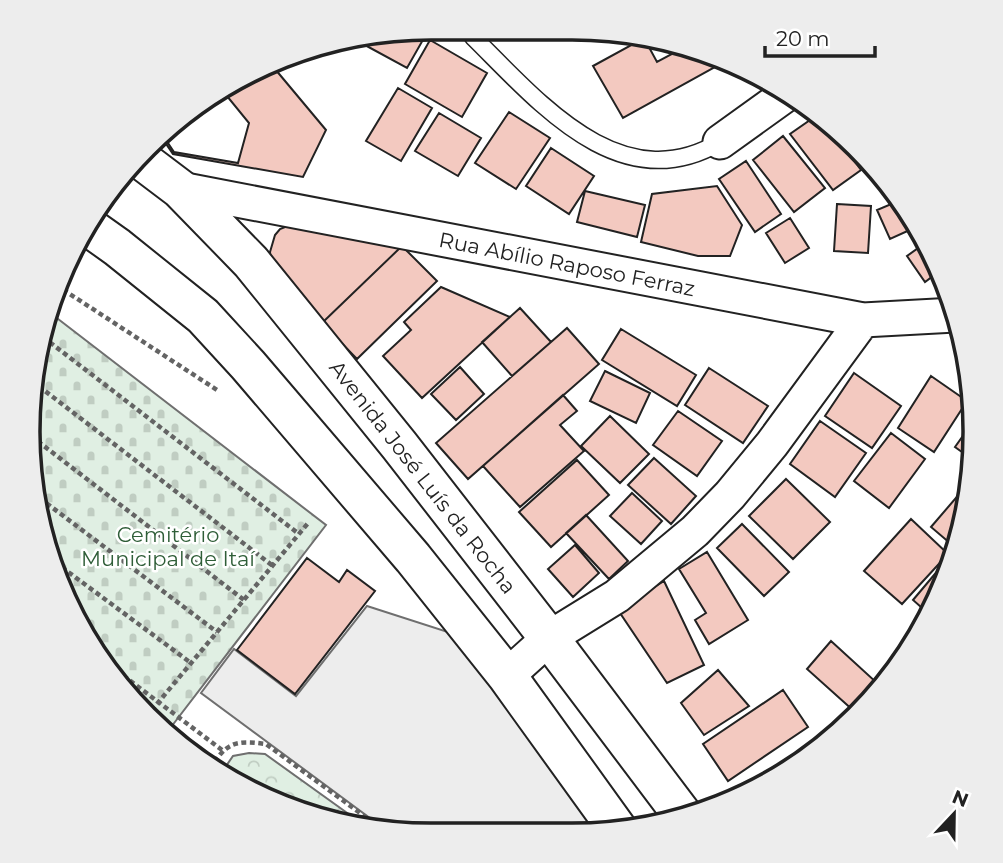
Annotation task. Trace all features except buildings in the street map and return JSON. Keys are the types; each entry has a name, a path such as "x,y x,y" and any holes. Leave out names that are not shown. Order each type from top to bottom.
{"street":[{"path":"720,142 779,100"},
{"name":"Avenida José Luís da Rocha","path":"147,164 180,188 251,262 399,444 550,638 677,808"},
{"name":"Rua Abílio Raposo Ferraz","path":"180,188 863,320 945,316"},
{"path":"96,232 203,316 413,558 507,676 611,820"},
{"path":"507,676 550,638 617,596 695,531 730,495 772,444 863,320"}],"lane":[{"path":"476,40 541,104 572,130 597,145 639,158 662,159 683,158 720,142"}],"path":[{"path":"67,291 219,392"},
{"path":"51,343 299,534"},
{"path":"43,389 273,566"},
{"path":"40,443 244,600"},
{"path":"47,504 217,632"},
{"path":"154,707 309,522"},
{"path":"66,570 191,663"},
{"path":"129,680 222,750"},
{"path":"217,759 229,745 247,742 266,744 365,817"}],"green space":[{"name":"Cemitério Municipal de Itaí","path":"57,318 326,525 173,725 137,689 106,649 70,581 54,533 44,483 40,432 44,380"},
{"path":"265,754 348,813 306,802 258,782 227,765 233,756"}],"shaded area":[{"path":"367,606 479,642 591,822 432,823 369,817 201,693 234,649 296,696"}]}
